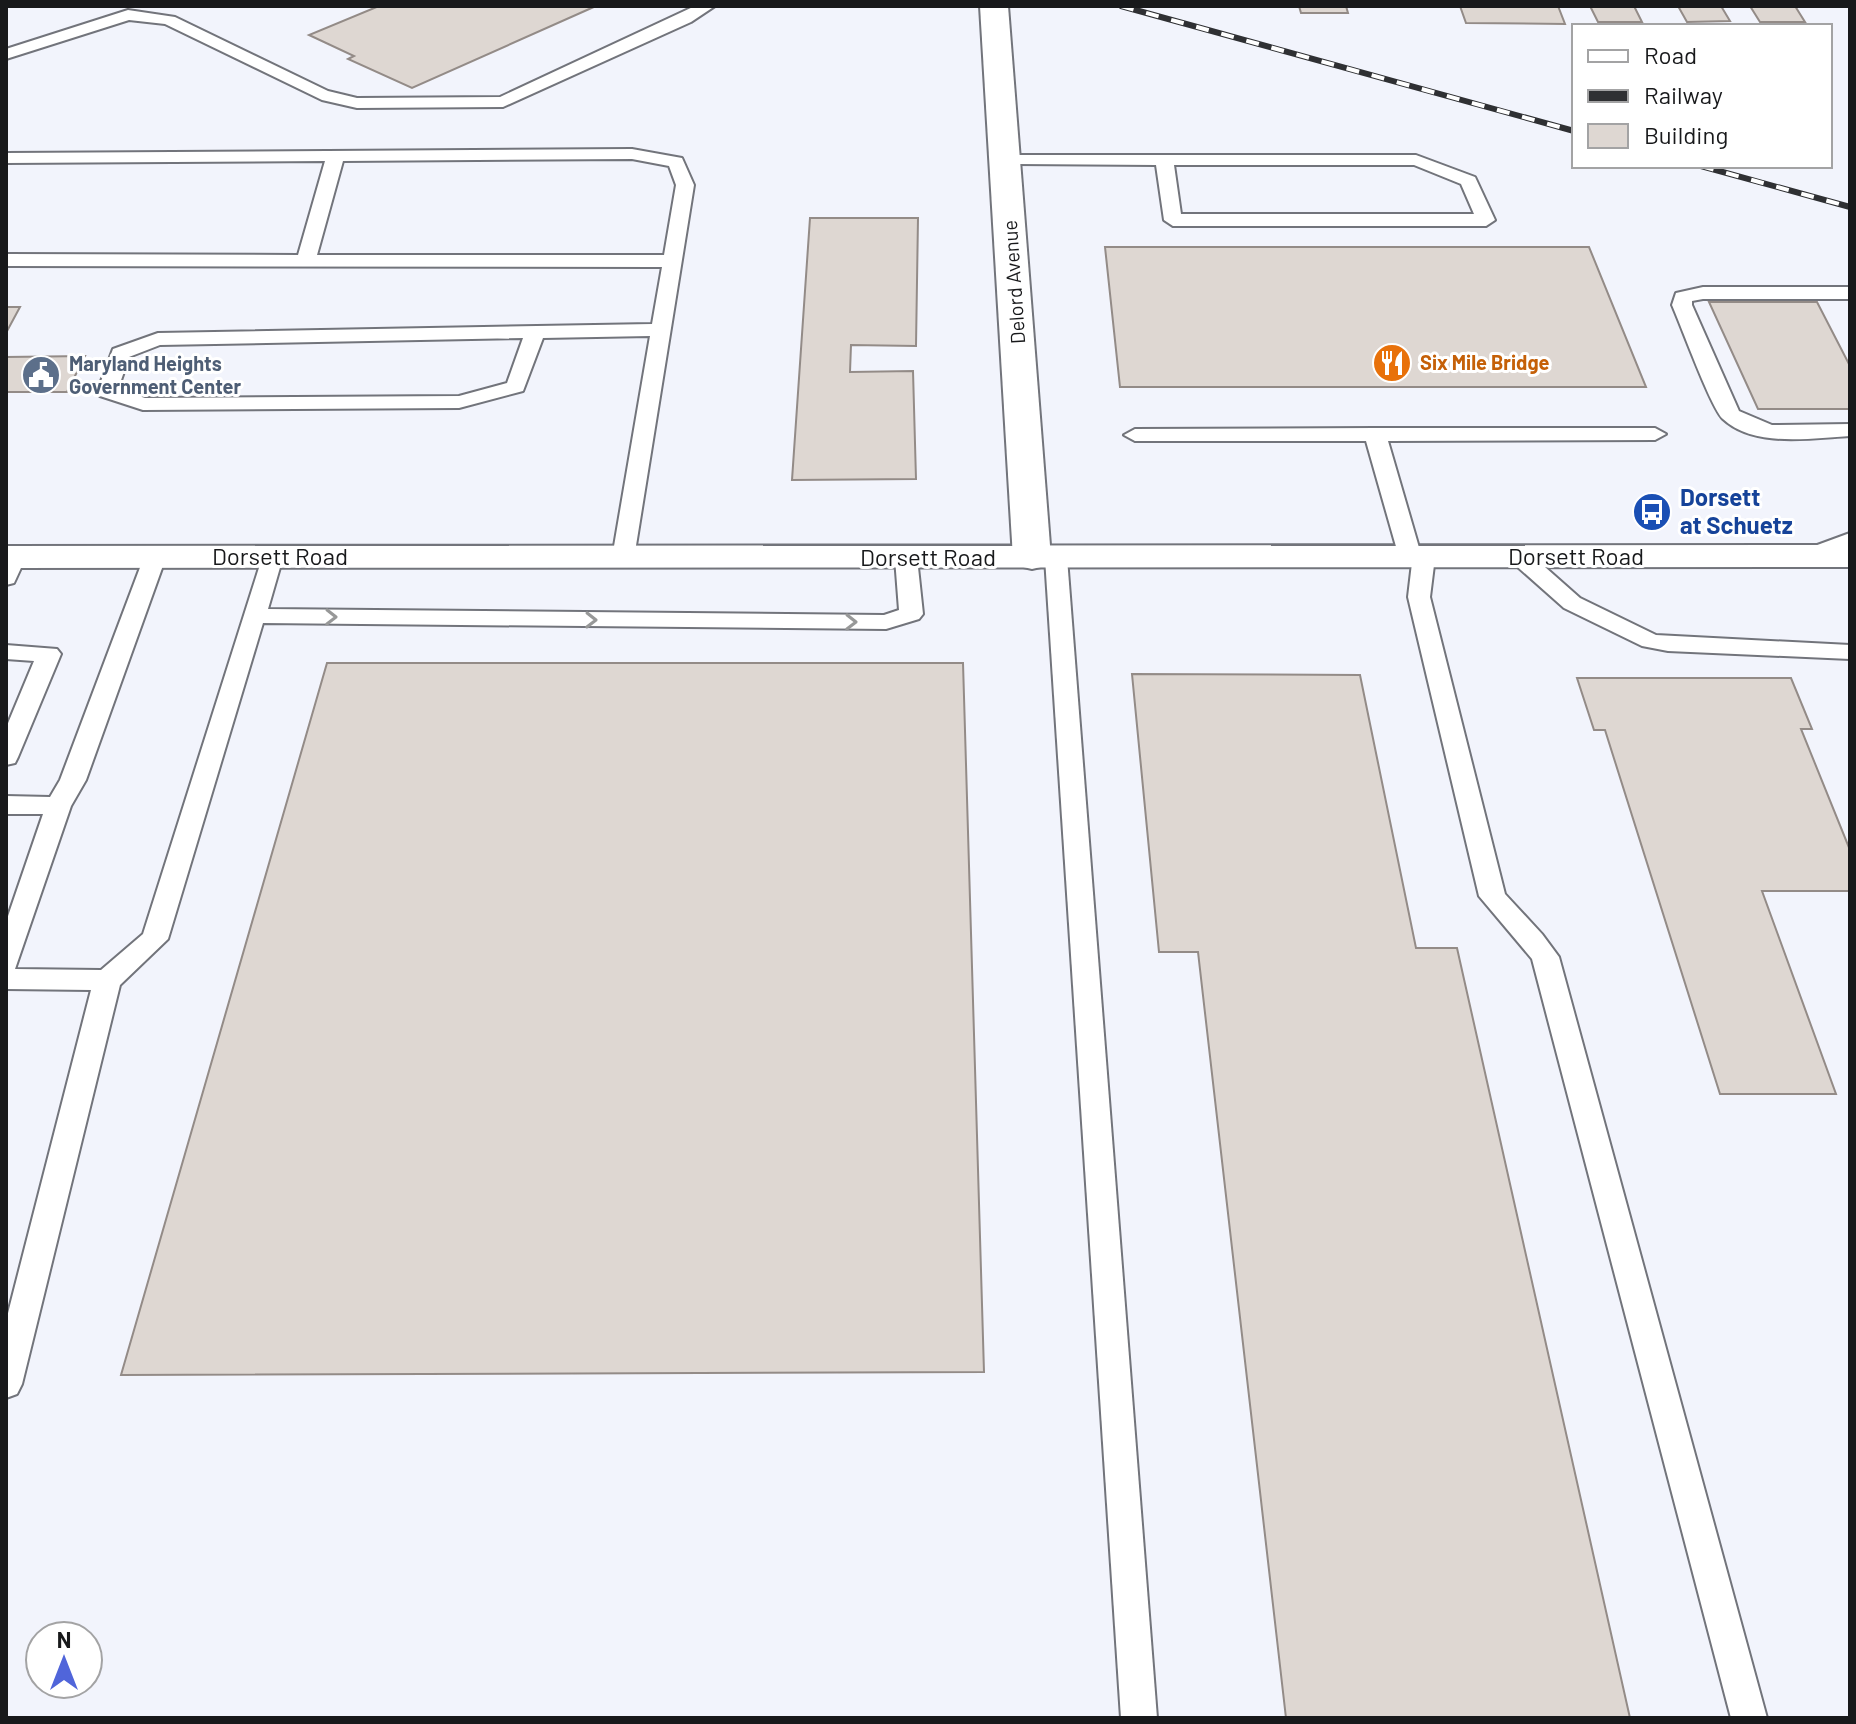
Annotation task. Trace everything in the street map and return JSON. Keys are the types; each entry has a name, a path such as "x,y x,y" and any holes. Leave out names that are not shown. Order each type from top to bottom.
{"main road":[{"name":"Delord Avenue","path":"994,6 1044,558"},
{"name":"Dorsett Road","path":"9,564 155,557 1850,556"}],"lane":[{"path":"6,54 128,15 175,17 322,95 357,103 503,102 707,6"},
{"path":"6,158 632,154 676,162 685,185 623,558"},
{"path":"306,260 335,156"},
{"path":"1007,160 1164,160 1416,160 1469,181 1486,220 1173,220 1164,160"},
{"path":"6,260 673,261"},
{"path":"1850,293 1703,293 1683,297 1682,305 1730,414 1742,424 1762,431 1850,430"},
{"path":"535,333 516,387 459,402 143,404 107,392 120,353 158,339 662,330"},
{"path":"1375,434 1417,557 1419,597 1492,896 1503,913 1534,939 1545,957 1749,1718"},
{"path":"1135,435 1655,434"},
{"path":"1809,556 1850,540"},
{"path":"6,962 58,806 73,780 155,557"},
{"path":"6,1384 107,980 155,939 272,557"},
{"path":"1520,557 1572,603 1650,641 1850,652"},
{"path":"253,616 886,622 911,614 906,558"},
{"path":"1044,558 1139,1718"},
{"path":"6,652 49,654 6,757"},
{"path":"6,805 58,806"},
{"path":"6,979 107,980"}],"building":[{"path":"379,6 596,6 412,88 348,59 354,56 309,35"},
{"path":"1299,6 1346,6 1348,13 1301,13"},
{"path":"1460,6 1558,6 1565,24 1466,23"},
{"path":"1590,6 1634,6 1642,22 1598,22"},
{"path":"1678,6 1721,6 1730,21 1687,22"},
{"path":"1750,6 1795,6 1805,22 1760,22"},
{"path":"810,218 918,218 916,346 851,345 850,372 913,371 916,479 792,480"},
{"path":"1105,247 1589,247 1646,387 1120,387"},
{"path":"1709,302 1817,302 1850,366 1850,409 1758,409"},
{"name":"Maryland Heights Government Center","path":"6,307 20,307 6,333"},
{"name":"Maryland Heights Government Center","path":"85,356 67,392 6,392 6,357"},
{"path":"327,663 963,663 984,1372 121,1375"},
{"path":"1132,674 1360,675 1416,948 1457,948 1630,1718 1286,1718 1198,952 1159,952"},
{"path":"1577,678 1791,678 1812,729 1801,729 1850,850 1850,891 1762,891 1836,1094 1720,1094 1605,730 1594,730"}],"railway":[{"path":"1121,6 1572,130"},
{"path":"1708,168 1850,207"}],"place":[{"name":"Six Mile Bridge","path":"1392,363"},
{"name":"Maryland Heights Government Center","path":"41,375"},
{"name":"Dorsett at Schuetz","path":"1652,512"}]}
